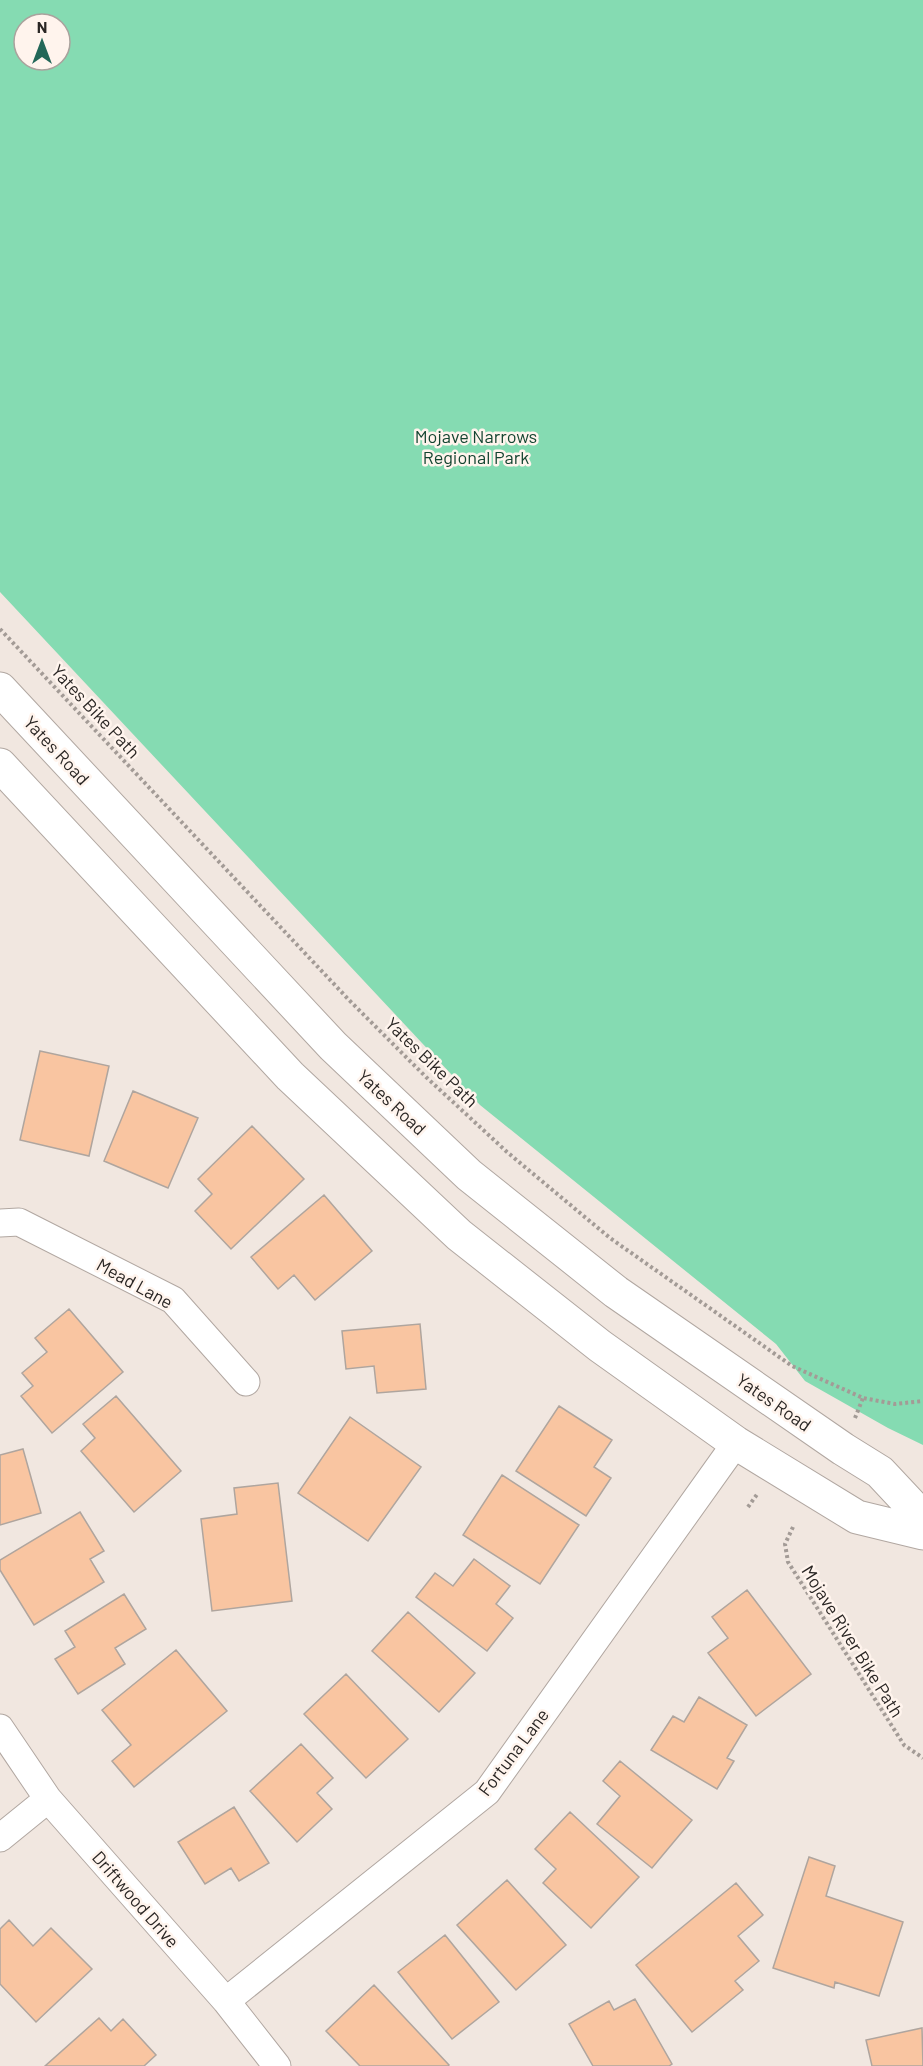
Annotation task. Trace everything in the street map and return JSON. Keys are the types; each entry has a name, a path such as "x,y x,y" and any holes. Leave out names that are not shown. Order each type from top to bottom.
{"main road":[{"name":"Yates Road","path":"0,689 333,1046 469,1175 616,1292 848,1435 879,1472 923,1518"},
{"path":"0,765 290,1076 459,1235 600,1346 736,1443 857,1517 923,1533"}],"street":[{"name":"Mead Lane","path":"0,1223 20,1222 173,1300 246,1382"},
{"name":"Fortuna Lane","path":"226,2001 487,1792 736,1443"},
{"name":"Driftwood Drive","path":"0,1728 48,1799 226,2001 277,2066"},
{"path":"0,1838 48,1799"}],"path":[{"name":"Yates Bike Path","path":"0,629 349,1000 426,1077 507,1152 610,1238 792,1366 863,1398 895,1404 923,1401"},
{"path":"848,1435 863,1398"},
{"name":"Mojave River Bike Path","path":"793,1527 785,1544 788,1562 904,1745 923,1758"}],"green space":[{"name":"Mojave Narrows Regional Park","path":"0,0 923,0 923,1445 805,1381 776,1344 480,1105 0,592"}],"building":[{"path":"40,1051 109,1066 89,1156 20,1140"},
{"path":"133,1091 198,1118 168,1188 104,1161"},
{"path":"252,1126 304,1179 231,1249 195,1211 212,1194 198,1179"},
{"path":"324,1195 372,1251 315,1300 294,1275 278,1289 251,1257"},
{"path":"69,1309 123,1372 52,1433 21,1396 33,1386 22,1373 47,1352 35,1338"},
{"path":"420,1324 426,1389 377,1393 374,1366 346,1369 342,1331"},
{"path":"116,1396 181,1471 134,1512 81,1451 95,1438 83,1424"},
{"path":"559,1406 612,1440 594,1467 611,1478 586,1516 516,1471"},
{"path":"350,1417 421,1467 368,1541 298,1493"},
{"path":"23,1449 41,1513 0,1525 0,1455"},
{"path":"502,1475 579,1525 540,1584 463,1535"},
{"path":"278,1483 292,1601 212,1611 201,1519 237,1514 234,1488"},
{"path":"80,1512 104,1551 90,1559 104,1582 34,1625 0,1570 0,1560"},
{"path":"474,1559 510,1586 496,1604 513,1618 487,1651 416,1597 435,1573 453,1586"},
{"path":"747,1590 811,1674 756,1716 708,1653 728,1638 712,1617"},
{"path":"124,1594 146,1629 115,1648 125,1664 78,1694 55,1659 75,1647 65,1631"},
{"path":"408,1612 475,1673 439,1712 372,1651"},
{"path":"176,1650 227,1711 134,1787 112,1761 131,1745 102,1710"},
{"path":"346,1674 408,1739 366,1778 304,1714"},
{"path":"699,1697 747,1725 727,1758 734,1761 717,1789 651,1750 673,1716 684,1722"},
{"path":"301,1744 333,1778 317,1793 332,1809 297,1842 250,1791"},
{"path":"620,1761 692,1820 652,1868 597,1824 620,1796 603,1781"},
{"path":"234,1807 269,1863 239,1881 231,1868 205,1884 178,1842"},
{"path":"570,1812 639,1877 591,1928 543,1883 556,1869 535,1849"},
{"path":"809,1857 835,1866 826,1896 903,1922 879,1996 835,1982 834,1988 773,1968"},
{"path":"507,1880 566,1945 516,1990 457,1925"},
{"path":"736,1883 763,1915 738,1936 759,1961 735,1981 743,1990 692,2032 636,1965"},
{"path":"9,1920 33,1946 51,1928 92,1969 36,2022 0,1984 0,1929"},
{"path":"445,1935 499,2002 452,2039 398,1972"},
{"path":"374,1985 448,2066 360,2066 326,2031"},
{"path":"635,1999 672,2064 669,2066 593,2066 569,2024 609,2001 614,2010"},
{"path":"99,2018 111,2031 123,2019 156,2055 144,2066 45,2066"},
{"path":"922,2028 923,2066 872,2066 866,2040"}]}
